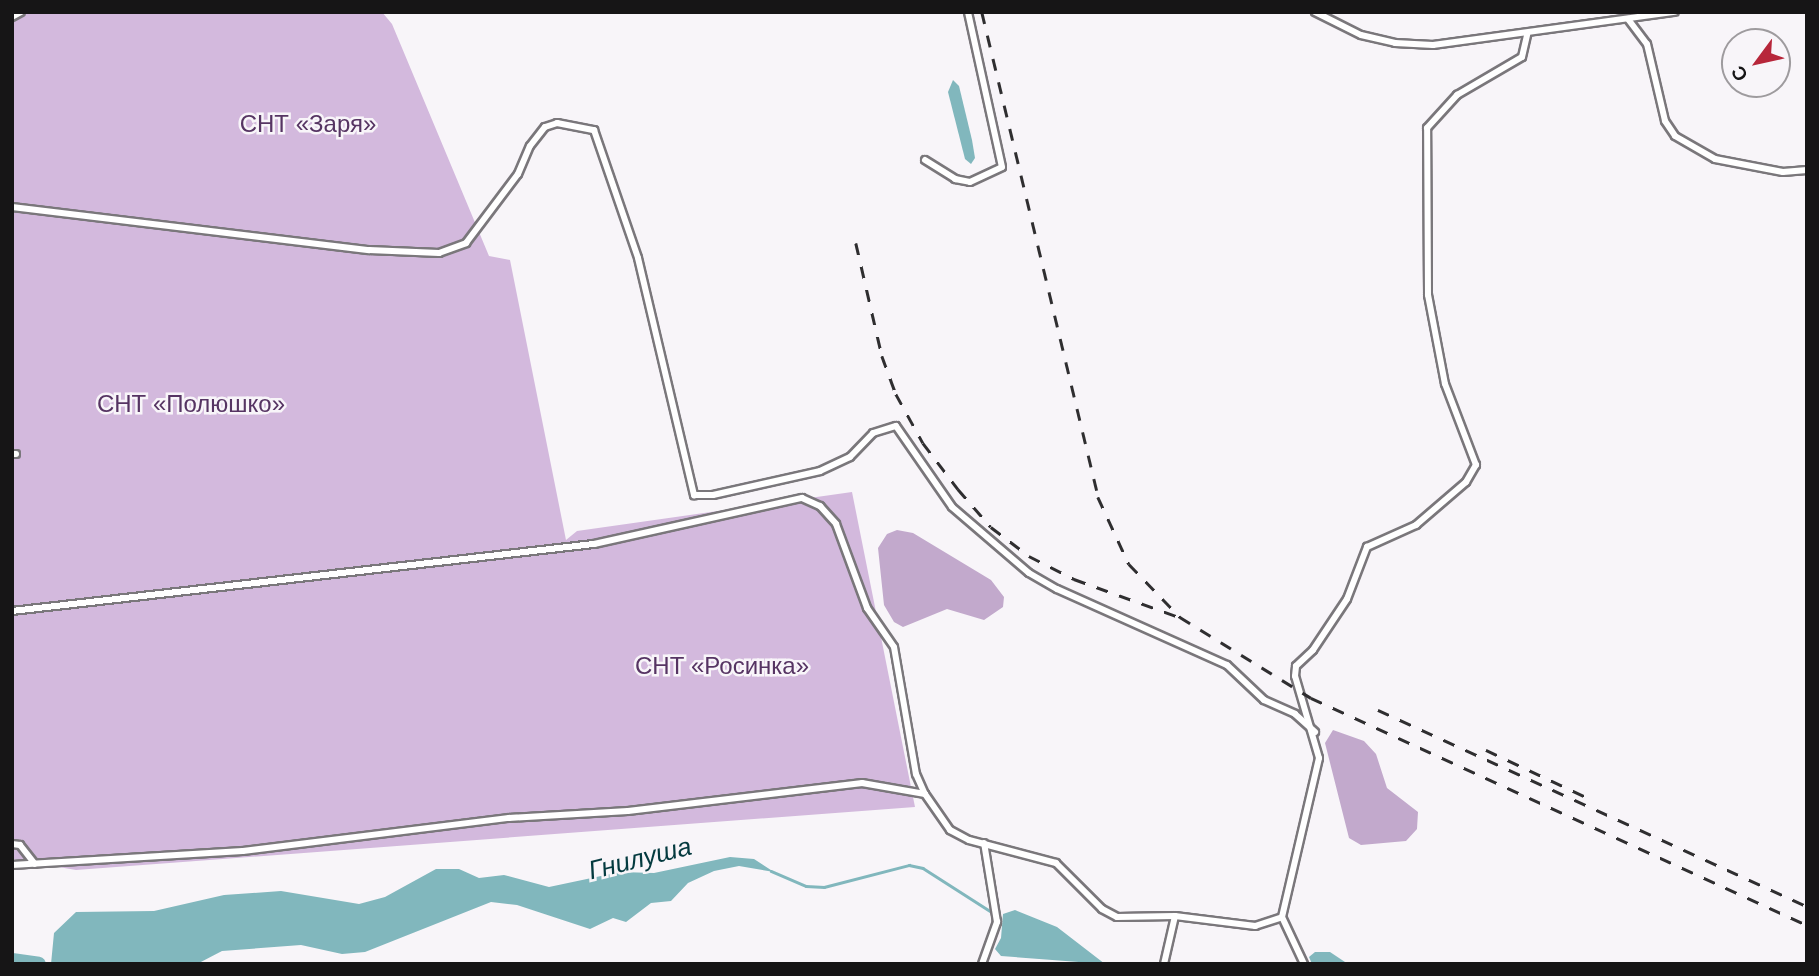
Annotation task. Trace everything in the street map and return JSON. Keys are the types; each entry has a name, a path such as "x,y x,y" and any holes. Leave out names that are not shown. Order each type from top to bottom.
{"street":[{"path":"12,17 21,12"},
{"path":"925,160 955,180 970,182 1002,167 968,12"},
{"path":"1315,12 1362,34 1395,43 1433,45 1527,35 1675,12"},
{"path":"1628,19 1647,44 1665,121 1675,136 1715,159 1783,172 1807,170"},
{"path":"1304,964 1282,917 1320,758 1315,732 1295,676 1296,666 1313,650 1347,599 1367,547 1416,525 1466,482 1476,465 1445,384 1428,295 1427,128 1457,95 1522,57 1527,35"},
{"path":"12,207 369,250 439,253 466,243 518,174 545,127 557,123 594,130 638,258 694,495 698,498 820,471 850,457 873,433 896,426 952,507 1029,573 1227,665 1264,700 1295,714 1315,732"},
{"path":"12,611 594,544 802,498 820,506 836,524 867,608 894,647 910,747 925,794 950,830 984,843 1056,863 1102,909 1117,917 1175,916 1255,926 1282,917"},
{"path":"12,865 243,851 509,818 814,792 837,785 862,783 925,794"},
{"path":"982,964 997,922 984,843"},
{"path":"12,844 20,845 34,864"},
{"path":"1164,964 1175,916"}],"green space":[{"path":"12,12 382,12 392,24 489,256 510,260 566,540 577,531 852,492 915,807 76,870 12,859"}],"shaded area":[{"path":"897,530 913,533 991,580 1004,597 1003,607 984,620 947,609 903,627 894,622 884,605 878,548 887,534"},
{"path":"1333,730 1364,741 1376,754 1387,788 1418,812 1417,829 1406,841 1361,845 1349,838 1325,743"}],"water":[{"path":"953,80 959,86 972,140 975,158 971,164 965,159 948,92"},
{"path":"730,857 754,859 774,872 739,866 714,871 688,883 671,901 651,903 626,922 613,918 590,929 517,905 491,902 365,952 342,954 301,945 222,951 197,964 51,964 54,933 76,912 154,911 224,895 281,891 359,904 385,897 436,869 459,869 479,878 504,875 549,887 620,872 654,873"},
{"path":"1015,910 1057,927 1105,964 1001,956 995,949 1001,938 1003,914"},
{"path":"1315,952 1330,952 1348,964 1312,964 1309,957"}],"waterway":[{"name":"Гнилуша","path":"771,871 806,886 824,887 909,865 923,868 993,913"},
{"name":"Гнилуша","path":"12,960 39,964"},
{"name":"Гнилуша","path":"1369,964 1399,964"}],"railway":[{"path":"982,12 1098,497 1129,564 1180,617 1311,698 1807,925"},
{"path":"856,243 882,356 896,394 923,443 958,489 991,527 1029,556 1074,579 1176,616"},
{"path":"1378,710 1807,906"},
{"path":"1486,750 1590,799"}],"park label":[{"name":"СНТ «Заря»","path":"308,124"},
{"name":"СНТ «Полюшко»","path":"191,404"},
{"name":"СНТ «Росинка»","path":"722,666"}]}
